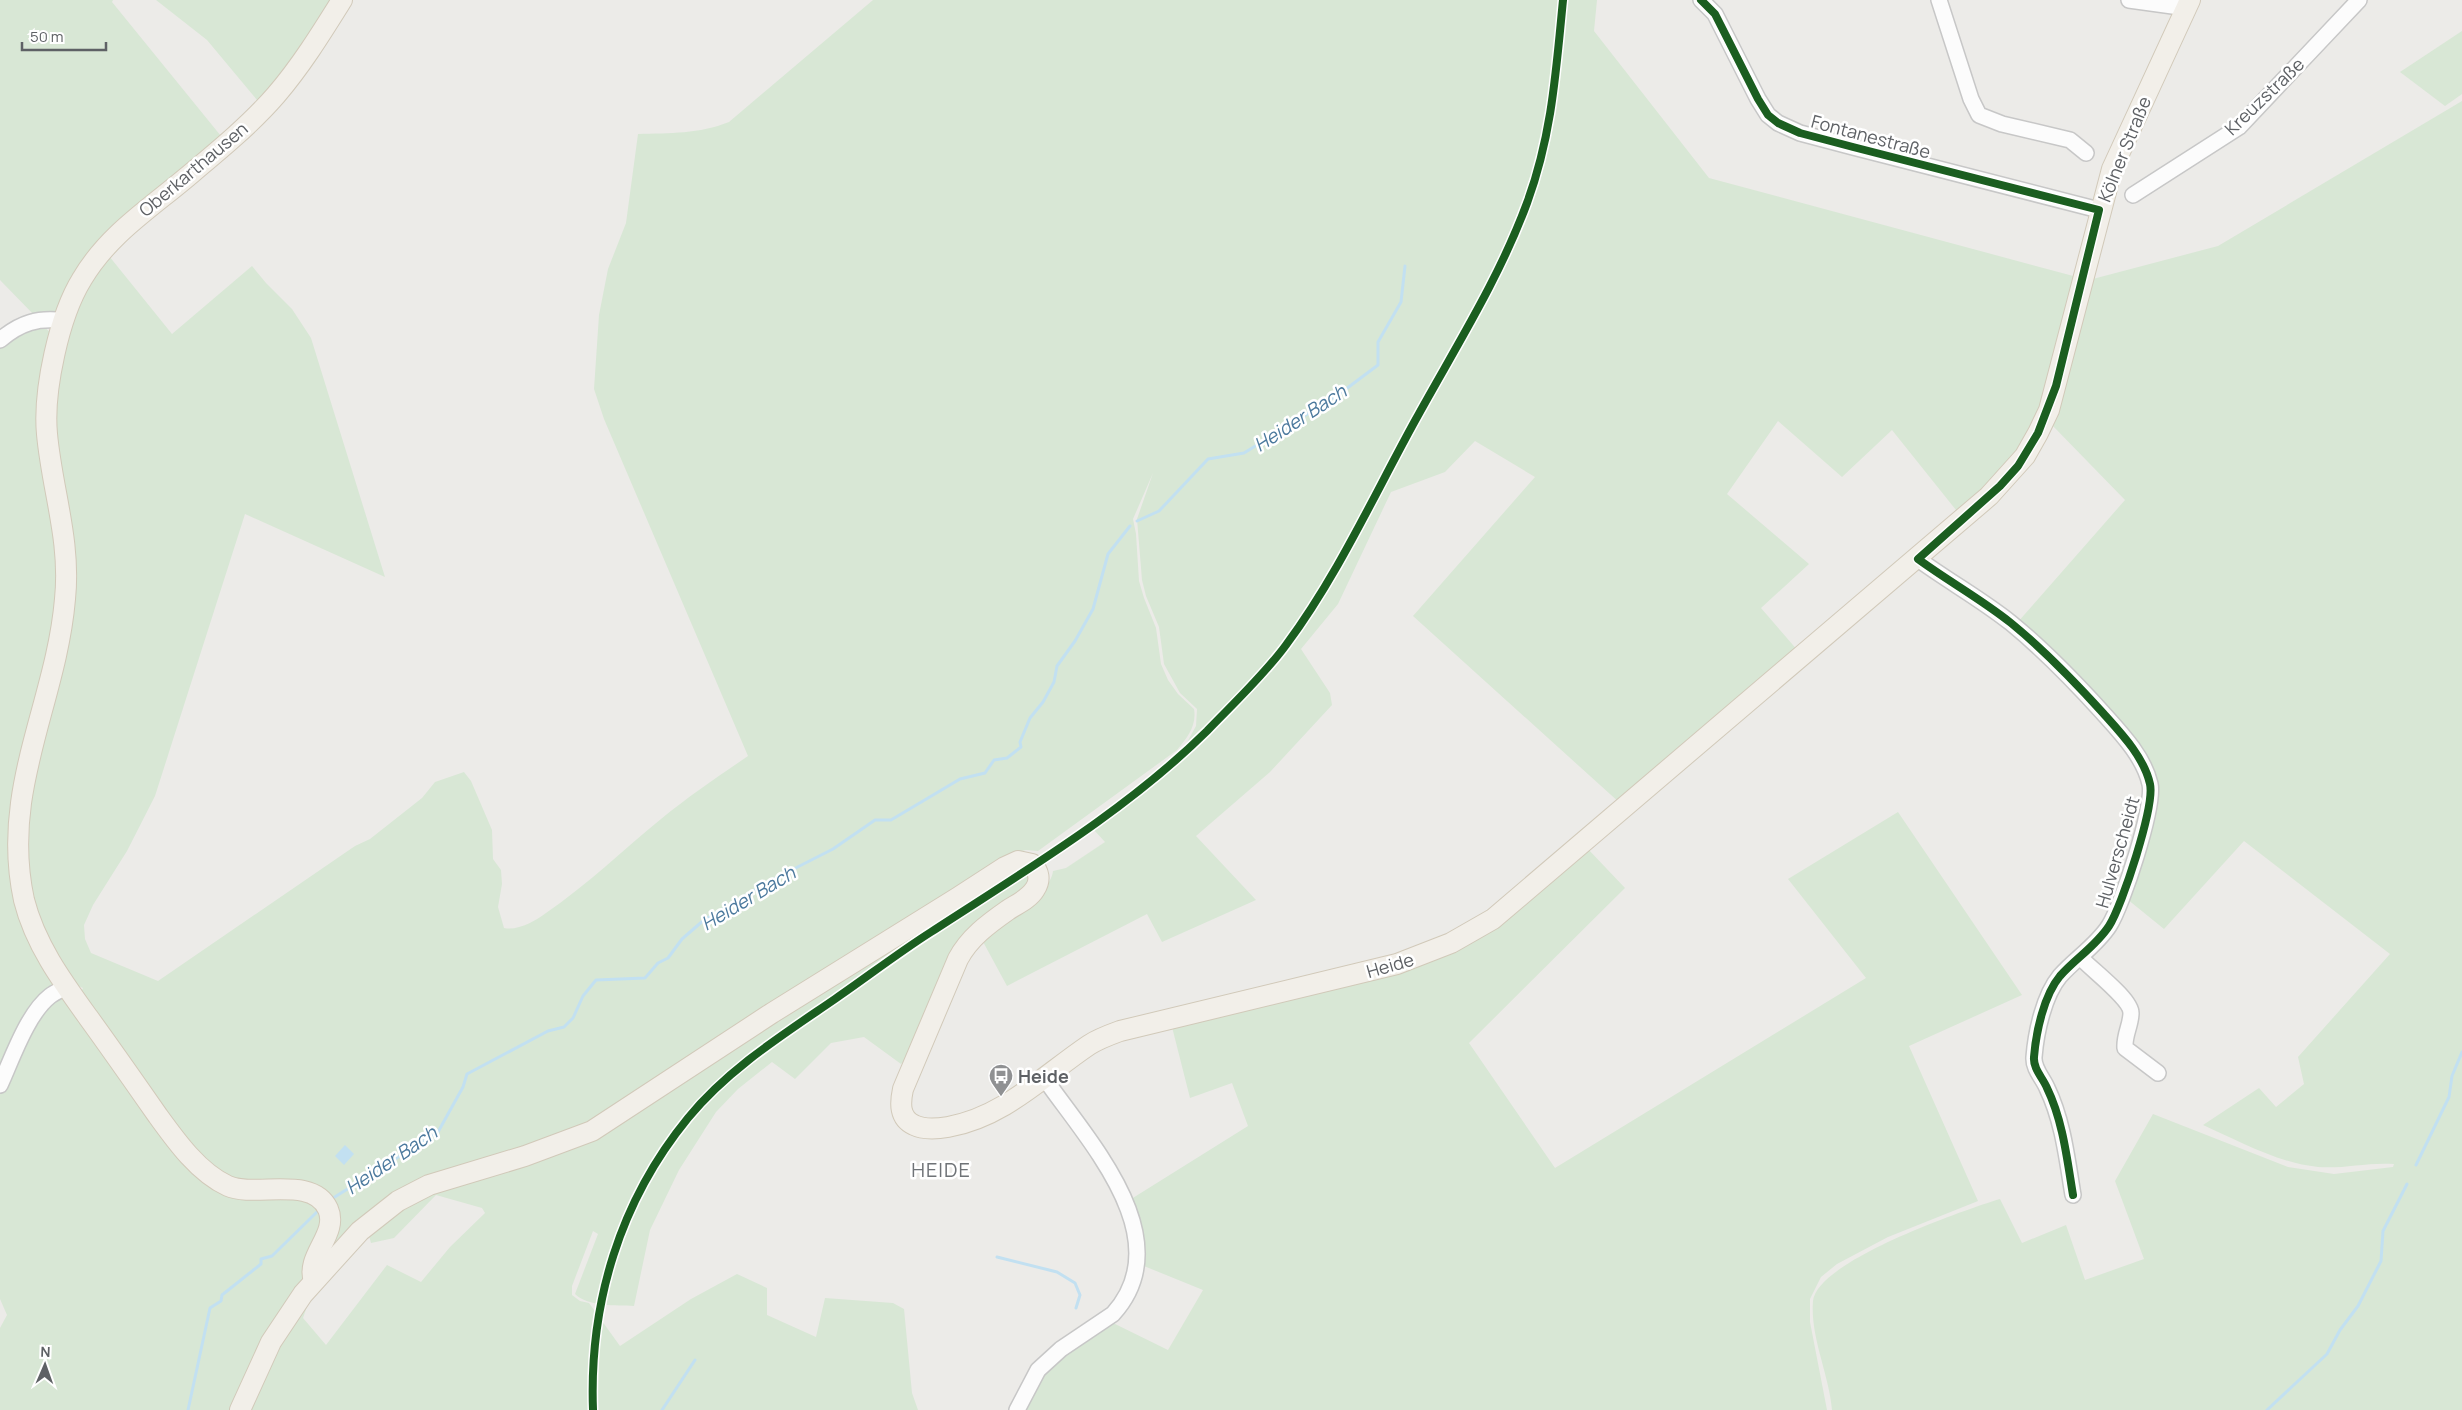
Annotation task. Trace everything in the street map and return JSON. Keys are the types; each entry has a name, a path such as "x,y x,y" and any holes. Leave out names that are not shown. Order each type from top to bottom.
{"main road":[{"name":"Oberkarthausen","path":"314,1281 312,1267 329,1225 329,1214 324,1205 309,1193 299,1190 249,1190 233,1188 221,1182 200,1165 173,1137 46,954 30,921 19,876 17,815 24,772 59,647 66,596 66,554 62,513 47,433 48,396 51,372 65,321 80,281 102,249 252,119 276,95 342,0"},
{"name":"Kölner Straße","path":"1918,559 2000,486 2018,466 2032,445 2049,410 2099,210 2112,169 2125,136 2189,4"},
{"name":"Heide","path":"314,1281 360,1231 398,1201 418,1189 524,1156 592,1131 788,1003 958,898 1004,866 1018,861 1032,864 1039,877 1036,889 970,940 963,949 950,974 903,1089 901,1107 907,1121 920,1128 936,1129 971,1120 997,1110 1046,1078 1091,1044 1120,1031 1397,964 1437,949 1480,928 1529,890 1761,690 1918,559"},
{"path":"240,1410 270,1342 314,1281"}],"street":[{"name":"Fontanestraße","path":"1701,0 1715,14 1758,99 1768,115 1778,123 1800,133 2099,210"},
{"path":"1939,0 1973,104 1982,118 2070,140 2086,153"},
{"path":"2129,0 2189,4"},
{"name":"Kreuzstraße","path":"2133,195 2239,127 2359,0"},
{"path":"0,340 24,323 45,319 65,321"},
{"name":"Hulverscheidt","path":"1918,559 1984,603 2041,649 2077,684 2124,736 2144,770 2150,785 2150,801 2123,894 2109,926 2081,958 2060,976 2044,1004 2034,1059 2052,1101 2065,1147 2073,1194"},
{"path":"2081,958 2099,977 2126,1000 2131,1010 2125,1048 2158,1073"},
{"path":"0,1084 30,1021 50,996 67,986"},
{"path":"1017,1410 1038,1370 1061,1349 1113,1314 1120,1306 1134,1281 1136,1269 1136,1243 1127,1201 1111,1173 1046,1078"}],"green space":[{"path":"0,0 113,0 112,2 225,141 112,243 64,319 37,318 0,280"},
{"path":"156,0 339,0 262,106 207,40"},
{"path":"873,0 1597,0 1594,31 1709,178 2077,277 2049,385 2025,441 1960,515 1892,430 1842,477 1778,421 1727,494 1809,564 1761,608 1799,652 1621,804 1413,616 1535,477 1475,441 1445,472 1391,492 1338,604 1301,649 1330,693 1332,705 1270,772 1196,836 1256,900 1162,942 1147,914 1007,986 981,938 1023,908 1044,889 1053,871 1066,868 1105,842 1094,830 1151,787 1222,720 1288,649 1284,649 1285,645 1185,746 1196,726 1197,709 1180,693 1164,664 1159,627 1146,596 1142,580 1137,519 1153,473 1133,519 1136,534 1139,581 1156,628 1161,664 1168,680 1178,694 1194,709 1193,726 1184,741 1177,750 1038,851 1026,850 1013,853 997,877 1025,870 1030,878 1028,885 978,926 911,1054 901,1064 864,1037 831,1043 795,1079 772,1062 738,1089 716,1112 679,1170 650,1230 634,1306 595,1303 575,1294 598,1234 593,1231 572,1286 572,1295 580,1301 589,1303 620,1346 691,1299 737,1274 767,1288 767,1315 816,1337 825,1298 893,1303 904,1309 912,1393 918,1410 245,1410 254,1388 313,1289 303,1318 326,1345 387,1265 421,1282 450,1247 485,1213 482,1208 436,1195 394,1238 371,1243 367,1228 329,1264 326,1206 263,1190 200,1165 80,994 83,988 74,984 66,976 26,891 23,810 62,649 54,397 72,305 105,251 172,334 252,266 292,309 311,338 385,577 245,514 155,796 127,851 93,905 84,925 85,939 91,953 158,981 355,846 370,839 422,798 435,782 464,772 471,781 492,830 493,859 501,870 502,884 498,907 504,928 509,929 526,925 561,902 704,786 748,756 604,419 594,389 599,315 608,269 626,223 638,134 695,131 729,122"},
{"path":"2462,31 2462,94 2445,106 2400,72"},
{"path":"2462,101 2462,1410 1832,1410 1814,1328 1813,1301 1821,1286 1839,1270 1864,1254 1894,1239 1956,1214 2000,1199 2022,1243 2066,1225 2085,1280 2144,1259 2115,1181 2153,1114 2288,1167 2334,1174 2393,1167 2394,1164 2337,1167 2303,1165 2259,1150 2203,1125 2259,1088 2276,1107 2304,1084 2298,1057 2390,954 2244,841 2164,929 2127,899 2155,780 2017,623 2125,500 2051,424 2089,280 2218,246"},
{"path":"43,326 51,333 65,554 16,853 54,980 0,1083 0,347 13,336"},
{"path":"1898,812 2022,995 1909,1046 1978,1201 1888,1237 1837,1264 1821,1277 1810,1299 1810,1322 1827,1410 1020,1410 1039,1373 1109,1321 1168,1350 1203,1290 1139,1264 1128,1201 1248,1126 1232,1083 1190,1098 1171,1023 1399,968 1587,848 1625,888 1469,1043 1555,1168 1866,978 1788,879"},
{"path":"64,999 202,1171 288,1191 326,1211 307,1272 265,1339 235,1410 0,1410 0,1328 7,1315 0,1299 0,1090 31,1027 51,1000"}],"water":[{"path":"345,1145 354,1154 344,1165 335,1156"}],"waterway":[{"name":"Heider Bach","path":"1137,521 1159,511 1208,459 1244,453 1338,395 1378,365 1378,342 1401,302 1405,266"},
{"name":"Heider Bach","path":"330,1200 438,1132 463,1087 467,1074 548,1031 564,1027 573,1018 583,996 596,980 645,978 658,963 668,958 682,939 704,920 768,882 833,849 875,820 891,820 960,779 985,773 994,760 1007,758 1021,747 1020,742 1030,718 1043,702 1054,682 1057,666 1075,641 1093,609 1108,554 1130,526"},
{"path":"2416,1165 2449,1097 2452,1076 2462,1052"},
{"path":"2267,1410 2327,1354 2340,1330 2358,1306 2381,1261 2383,1231 2407,1184"},
{"name":"Heider Bach","path":"188,1410 210,1308 221,1301 222,1295 261,1264 261,1259 272,1256 320,1209"},
{"path":"997,1257 1057,1272 1075,1283 1080,1295 1076,1308"},
{"path":"662,1410 695,1360"}],"cycle path":[{"path":"593,1410 593,1370 597,1331 603,1292 614,1255 627,1219 644,1184 664,1150 704,1100 757,1053 919,940 1074,838 1143,787 1176,760 1248,689 1278,656 1305,618 1339,563 1416,419 1476,313 1516,231 1535,178 1548,128 1563,0"},
{"path":"1701,0 1715,14 1758,99 1768,115 1778,123 1800,133 2099,210 2056,386 2038,433 2018,466 2000,486 1918,559 2000,614 2047,655 2081,689 2124,737 2143,764 2150,784 2148,813 2143,833 2115,915 2098,940 2054,984 2045,1003 2037,1036 2034,1057 2035,1066 2047,1088 2057,1114 2064,1140 2073,1195"}],"place":[{"name":"Heide","path":"1001,1097"}],"district":[{"name":"HEIDE","path":"941,1169"}]}
